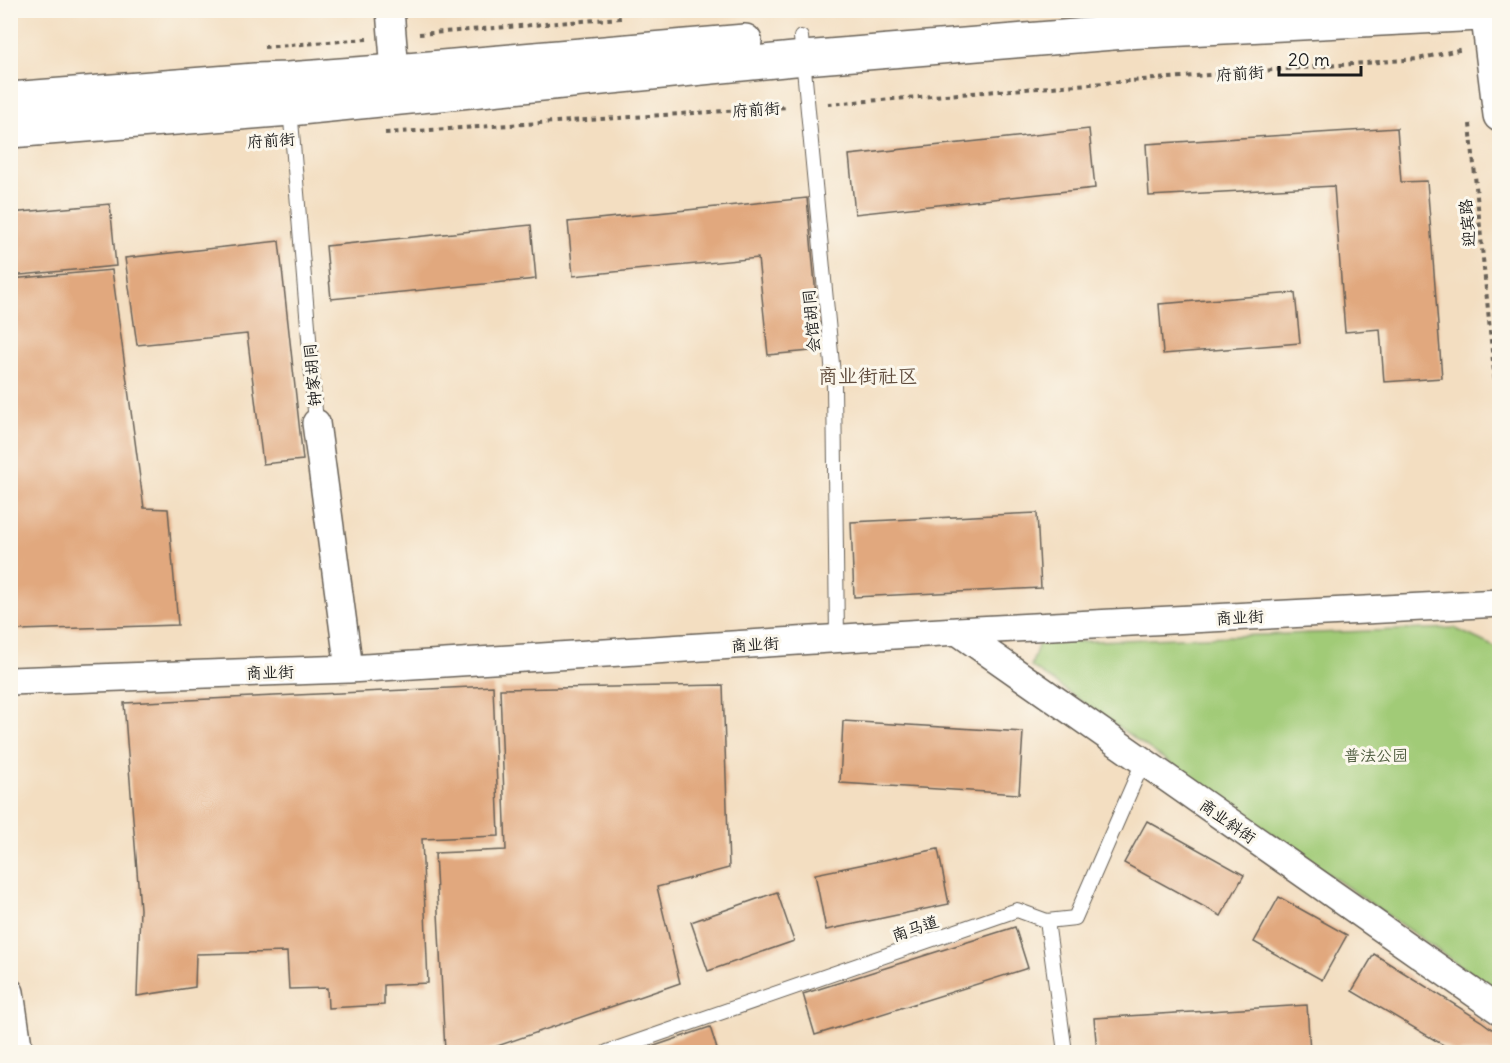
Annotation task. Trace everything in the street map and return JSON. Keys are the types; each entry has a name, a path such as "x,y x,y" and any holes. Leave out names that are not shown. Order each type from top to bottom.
{"main road":[{"name":"府前街","path":"10,131 289,94 802,47 1120,10"},
{"name":"府前街","path":"10,99 255,80 289,94 395,71 802,47 1457,16 1492,12"},
{"path":"1484,117 1473,52 1492,12"}],"street":[{"path":"390,10 395,71"},
{"name":"钟家胡同","path":"316,423 349,669"},
{"name":"商业街","path":"10,681 349,669 837,638 1500,603"},
{"name":"商业斜街","path":"957,632 1500,1011"},
{"path":"10,992 19,1053"}],"lane":[{"name":"会馆胡同","path":"802,47 834,385 837,638"},
{"name":"钟家胡同","path":"289,94 316,423"},
{"name":"南马道","path":"607,1053 1017,910 1047,921 1075,918 1143,762"},
{"path":"1047,921 1065,1053"}],"path":[{"name":"府前街","path":"375,133 808,106 1418,59 1473,52"},
{"name":"迎宾路","path":"1484,117 1500,434"}],"green space":[{"name":"普法公园","path":"1454,628 1499,649 1499,993 1031,666 1039,643"}],"building":[{"path":"1397,128 1401,182 1427,181 1442,378 1384,382 1380,329 1345,332 1334,186 1149,196 1146,144"},
{"path":"1089,129 1095,188 855,214 849,155"},
{"path":"807,198 821,350 768,355 758,258 573,276 568,222"},
{"path":"110,204 116,266 10,276 10,213"},
{"path":"531,225 536,279 331,299 326,246"},
{"path":"279,241 303,460 263,464 247,334 137,345 125,258"},
{"path":"112,270 144,508 168,509 178,625 19,630 10,623 10,279"},
{"path":"1295,293 1300,343 1163,354 1159,304"},
{"path":"1037,513 1041,588 854,597 851,522"},
{"path":"723,685 729,868 657,887 680,983 480,1052 445,1052 435,853 506,850 500,689"},
{"path":"493,686 499,836 422,839 428,983 384,985 384,1005 328,1008 327,988 289,989 287,952 196,954 195,987 137,996 140,909 124,703"},
{"path":"843,721 1023,732 1019,794 840,783"},
{"path":"1147,821 1244,875 1221,916 1124,863"},
{"path":"938,849 949,904 826,930 815,874"},
{"path":"777,892 794,941 708,971 691,922"},
{"path":"1279,897 1347,935 1322,980 1254,942"},
{"path":"1015,927 1028,968 815,1035 803,994"},
{"path":"1374,954 1500,1035 1500,1052 1455,1052 1352,991"},
{"path":"1307,1005 1310,1052 1097,1052 1094,1018"},
{"path":"710,1027 718,1052 637,1052"}],"district":[{"name":"商业街社区","path":"868,376"}]}
